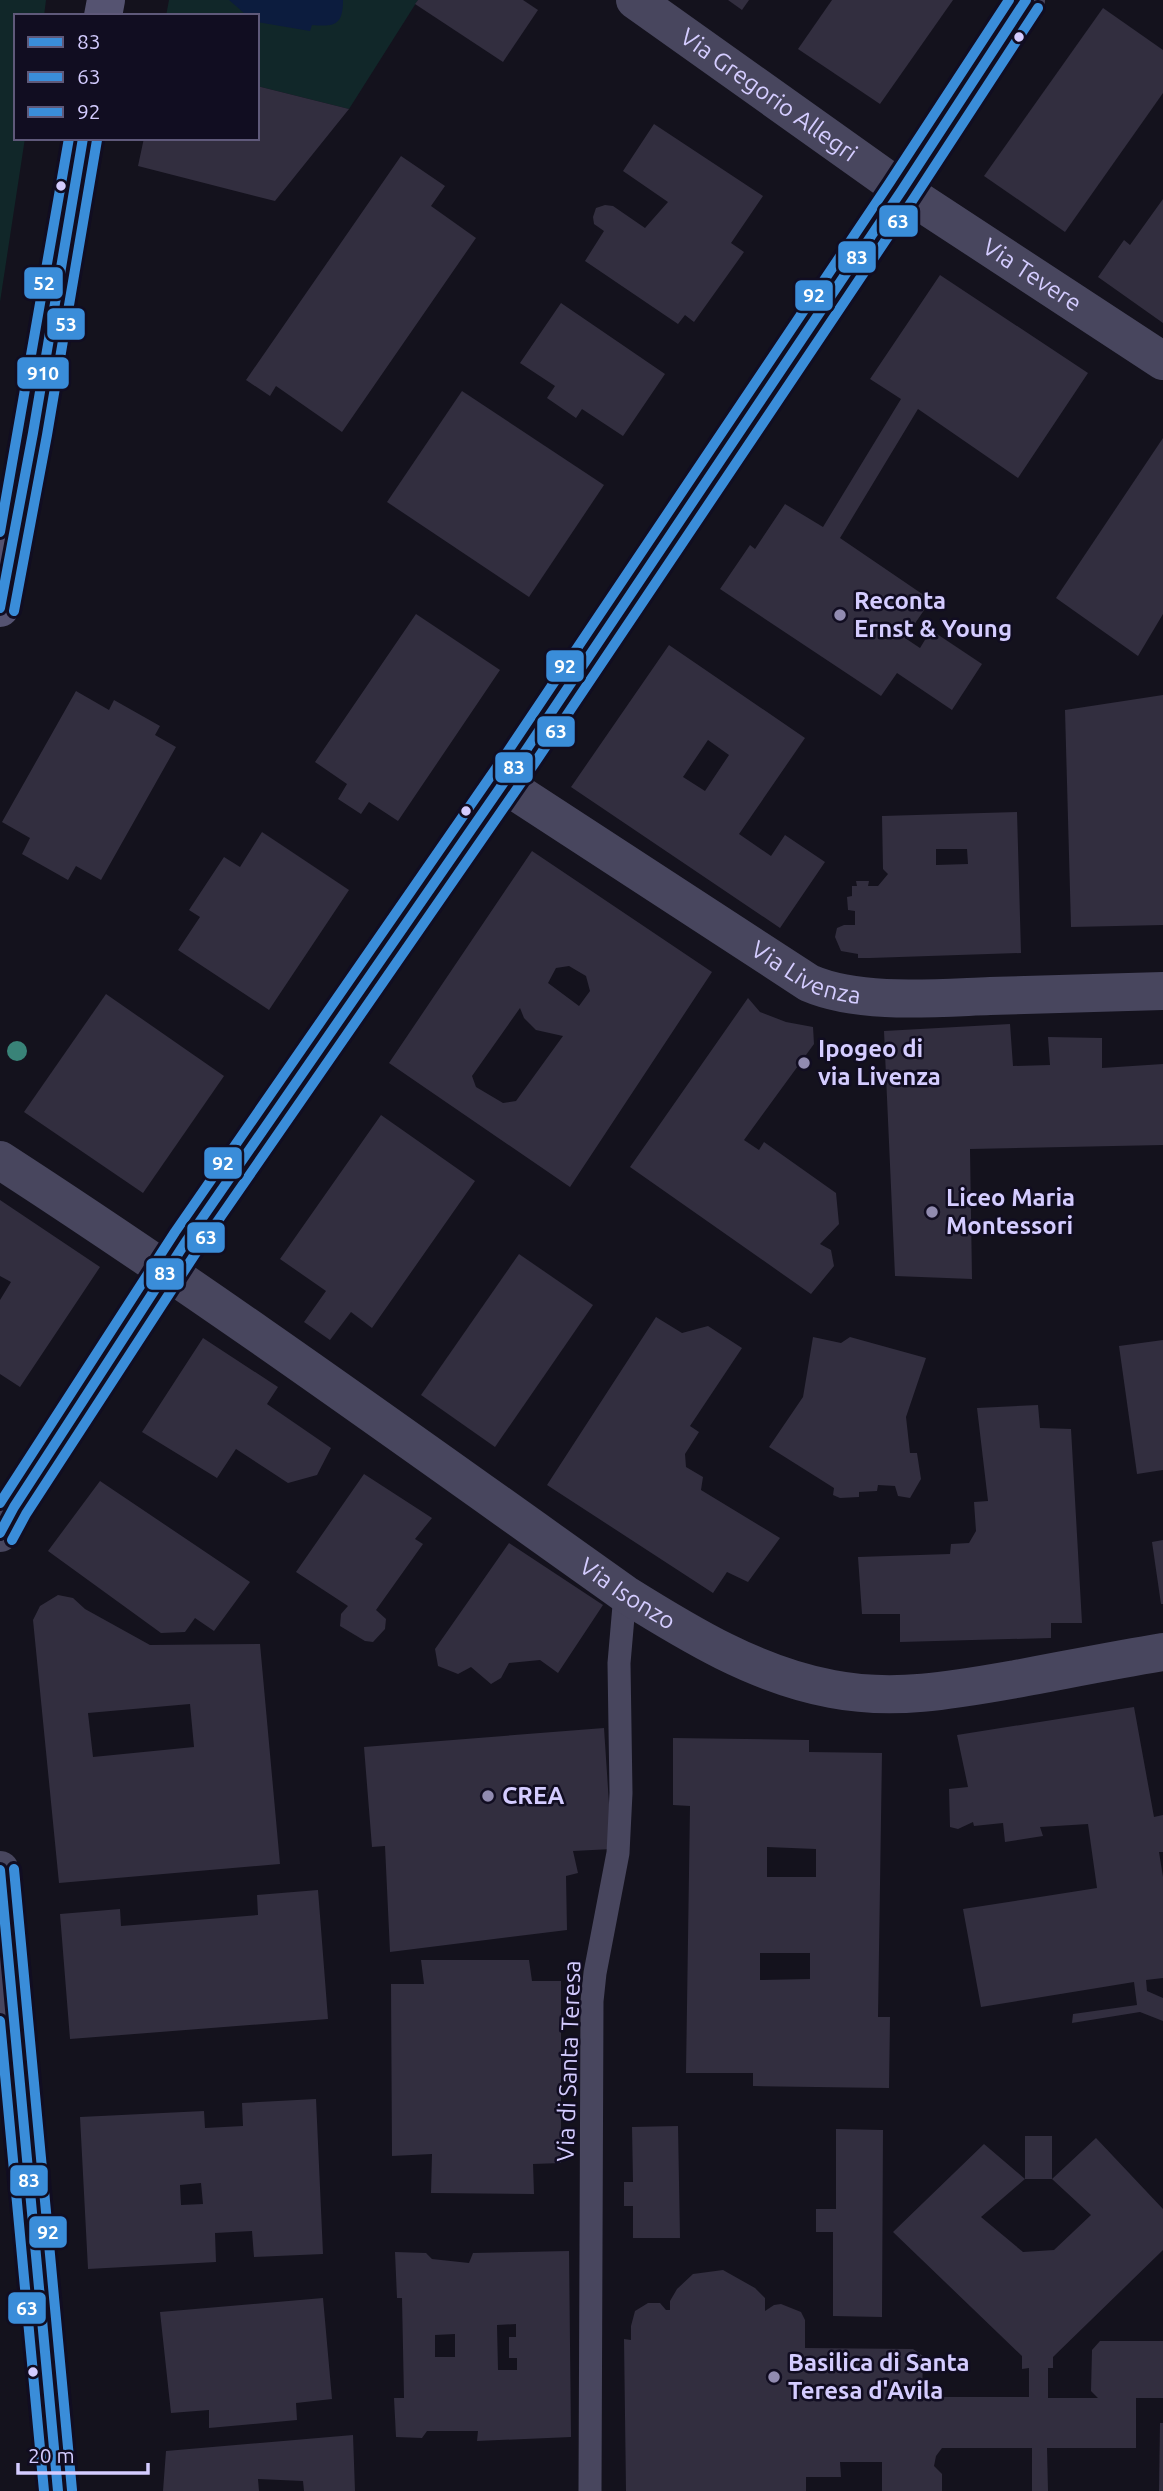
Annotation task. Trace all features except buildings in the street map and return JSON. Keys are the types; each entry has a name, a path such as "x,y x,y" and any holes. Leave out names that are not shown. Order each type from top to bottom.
{"main road":[{"path":"0,608 83,140"}],"street":[{"name":"Via Gregorio Allegri","path":"635,0 902,190"},
{"path":"0,1532 13,1507 167,1271 502,783 902,190 1026,0"},
{"name":"Via Tevere","path":"902,190 1163,361"},
{"name":"Via Livenza","path":"502,783 809,983 826,990 843,994 921,998 1163,991"},
{"name":"Via Isonzo","path":"0,1160 167,1271 625,1594 706,1642 756,1666 831,1689 901,1696 956,1690 1163,1652"},
{"path":"0,1870 58,2491"}],"lane":[{"name":"Via di Santa Teresa","path":"590,2491 593,2001 595,1973 618,1853 621,1793 619,1663 625,1594"}],"green space":[{"path":"0,0 46,0 44,14 14,14 14,140 25,140 0,302"},
{"path":"169,0 418,0 349,109 259,86 259,14 166,14"}],"water":[{"path":"229,0 343,0 341,15 336,23 312,25 310,31 259,22 259,14 244,13"}],"transit line":[{"name":"92","path":"0,1503 175,1232 508,751 1009,0"},
{"name":"83","path":"0,1533 14,1507 187,1240 520,759 902,190 1026,0"},
{"name":"63","path":"12,1540 26,1514 199,1248 532,767 914,198 1038,8"},
{"name":"52","path":"0,532 69,140"},
{"name":"910","path":"0,608 83,140"},
{"name":"53","path":"14,611 97,140"},
{"name":"92","path":"14,1869 72,2490"},
{"name":"83","path":"0,1870 58,2491"},
{"name":"63","path":"0,2021 44,2491"}],"place":[{"name":"Reconta Ernst & Young","path":"840,615"},
{"name":"Ipogeo di via Livenza","path":"804,1063"},
{"name":"Liceo Maria Montessori","path":"932,1212"},
{"name":"CREA","path":"488,1796"},
{"name":"Basilica di Santa Teresa d'Avila","path":"774,2377"}]}
